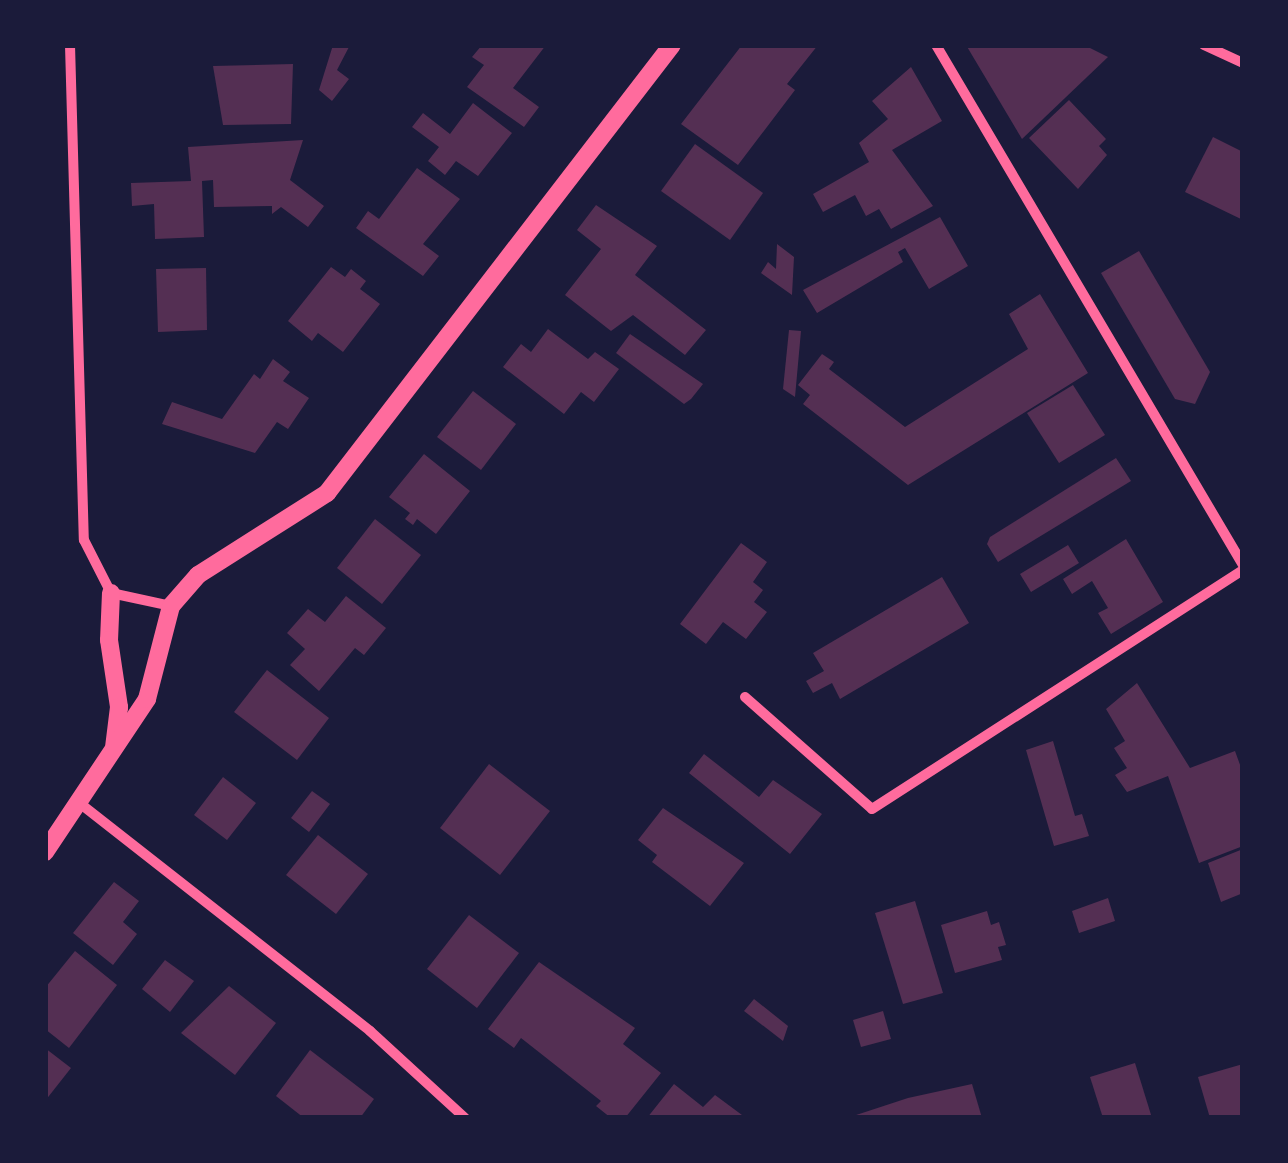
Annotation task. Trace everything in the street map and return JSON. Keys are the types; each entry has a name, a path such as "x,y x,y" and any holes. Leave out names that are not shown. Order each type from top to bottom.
{"street":[{"path":"70,45 84,540 112,593 109,640 119,708 113,751"},
{"path":"45,852 82,805 147,699 171,606 198,575 327,493 672,45"},
{"path":"744,697 872,809 1243,568 936,45"},
{"path":"1204,45 1243,63"},
{"path":"112,593 171,606"},
{"path":"82,805 370,1032 465,1118"}],"building":[{"path":"333,45 350,45 337,70 349,79 332,101 319,90"},
{"path":"482,45 546,45 513,88 539,107 524,127 467,87 484,65 472,57"},
{"path":"742,45 818,45 787,84 795,90 738,165 681,124"},
{"path":"966,45 1084,45 1108,57 1022,139"},
{"path":"293,64 291,124 223,125 213,66"},
{"path":"911,67 942,121 892,150 933,206 891,229 879,209 866,216 855,195 823,212 813,194 869,162 859,143 888,119 872,101"},
{"path":"1069,100 1106,139 1099,146 1107,155 1078,189 1029,138"},
{"path":"473,103 512,133 478,176 456,161 445,175 428,161 439,147 412,127 423,113 450,134"},
{"path":"1213,137 1243,152 1243,220 1185,192"},
{"path":"303,140 290,180 324,206 308,227 281,207 272,214 272,206 214,207 213,180 202,181 204,237 155,239 154,204 132,206 131,183 191,181 188,147"},
{"path":"695,144 763,193 730,240 661,191"},
{"path":"417,168 460,199 423,244 439,256 423,276 356,228 368,211 379,219"},
{"path":"596,205 657,246 635,275 706,330 685,355 633,315 611,331 565,295 601,249 577,230"},
{"path":"940,217 968,266 929,289 905,248 898,252 903,262 817,313 803,290"},
{"path":"777,244 794,257 792,295 761,273 768,262 776,269"},
{"path":"1139,251 1210,372 1195,404 1175,399 1101,273"},
{"path":"331,267 345,277 351,269 366,281 360,289 380,304 343,352 318,333 312,341 288,321"},
{"path":"206,268 207,330 158,332 156,269"},
{"path":"1040,294 1088,373 908,485 803,404 810,395 798,385 822,354 834,362 829,369 905,427 1028,349 1009,314"},
{"path":"548,329 588,359 595,352 619,369 594,402 581,392 564,414 503,367 521,344 531,352"},
{"path":"789,330 801,331 795,397 783,389"},
{"path":"630,334 703,384 691,399 684,404 616,353"},
{"path":"273,359 290,372 283,381 309,398 288,429 277,422 255,453 162,424 172,402 222,419 254,374 260,379"},
{"path":"1073,385 1105,435 1059,463 1027,413"},
{"path":"473,391 516,424 481,470 437,437"},
{"path":"424,454 470,491 436,534 417,519 413,525 405,519 410,513 389,497"},
{"path":"1116,458 1131,481 998,562 987,544 990,537"},
{"path":"375,519 421,555 382,604 337,568"},
{"path":"1126,539 1163,602 1111,634 1098,613 1108,608 1092,581 1072,594 1063,579"},
{"path":"741,543 767,562 753,582 763,590 754,602 767,612 746,639 723,622 706,644 680,624"},
{"path":"1068,545 1079,563 1031,592 1020,574"},
{"path":"942,577 969,623 840,699 832,683 813,693 806,681 824,671 813,653"},
{"path":"346,596 386,628 364,655 355,648 319,691 290,665 305,649 287,633 308,609 325,622"},
{"path":"267,670 329,718 297,760 234,712"},
{"path":"1137,683 1190,768 1235,751 1243,773 1243,846 1199,863 1168,776 1127,792 1115,775 1127,768 1114,748 1125,741 1106,709"},
{"path":"1053,741 1075,816 1082,814 1089,836 1054,846 1026,750"},
{"path":"704,754 759,797 773,780 822,814 790,854 689,773"},
{"path":"489,764 550,811 500,875 440,828"},
{"path":"223,777 256,803 227,840 194,815"},
{"path":"312,791 330,804 309,832 291,818"},
{"path":"663,808 744,863 710,906 652,862 657,855 638,840"},
{"path":"318,835 368,874 336,914 286,875"},
{"path":"1243,849 1243,893 1221,902 1208,863"},
{"path":"114,882 139,901 123,922 137,934 113,965 73,933"},
{"path":"1108,898 1115,921 1079,933 1072,911"},
{"path":"915,901 943,993 903,1004 875,913"},
{"path":"987,911 991,925 999,922 1006,945 998,947 1002,960 955,973 941,925"},
{"path":"469,915 519,953 477,1008 427,969"},
{"path":"75,951 117,985 69,1048 45,1029 45,988"},
{"path":"165,960 194,981 170,1012 142,989"},
{"path":"539,962 635,1028 623,1044 661,1073 625,1118 611,1118 596,1106 601,1101 521,1038 514,1048 488,1029"},
{"path":"229,986 276,1023 235,1075 181,1033"},
{"path":"754,999 788,1026 783,1041 744,1011"},
{"path":"883,1011 891,1039 861,1047 853,1020"},
{"path":"45,1048 71,1068 45,1101"},
{"path":"310,1050 374,1099 360,1118 304,1118 276,1096"},
{"path":"1135,1063 1152,1118 1103,1118 1090,1077"},
{"path":"1243,1064 1243,1117 1210,1118 1198,1077"},
{"path":"674,1084 703,1107 715,1095 742,1115 647,1118"},
{"path":"972,1084 982,1118 847,1118 908,1098"}]}
